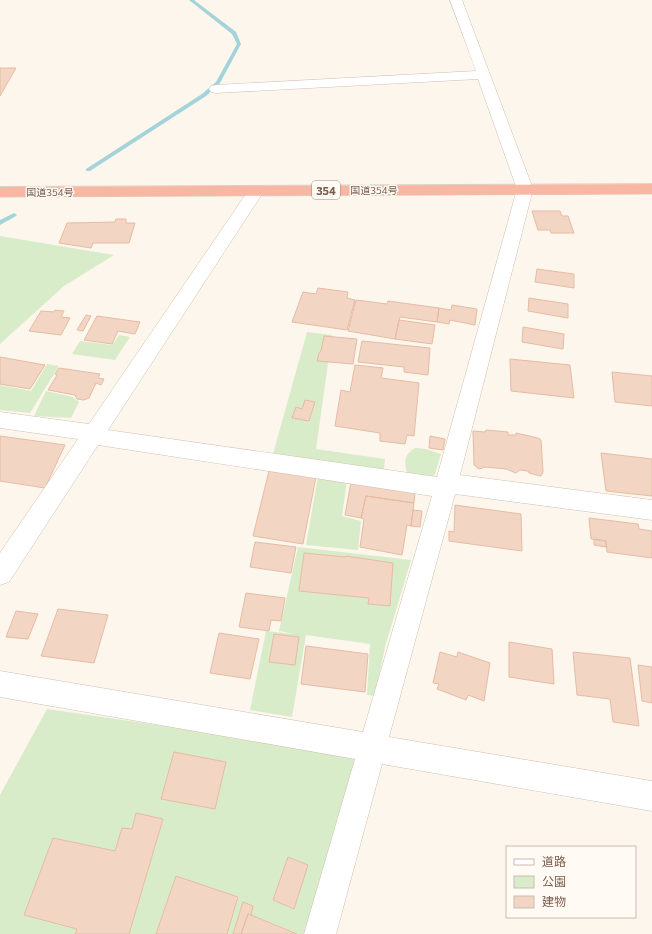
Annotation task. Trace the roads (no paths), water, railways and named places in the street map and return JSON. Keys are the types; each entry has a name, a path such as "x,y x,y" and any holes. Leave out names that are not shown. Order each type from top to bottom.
{"highway":[{"name":"国道354号","path":"0,192 652,189"}],"street":[{"path":"320,934 446,485 525,189 456,0"},
{"path":"216,89 483,75"},
{"path":"0,574 256,191"},
{"path":"0,420 87,432 102,438 434,487 459,484 652,510"},
{"path":"0,684 652,796"}],"waterway":[{"path":"88,170 204,95 218,83 239,44 234,33 191,0"},
{"path":"0,223 14,215"}]}
